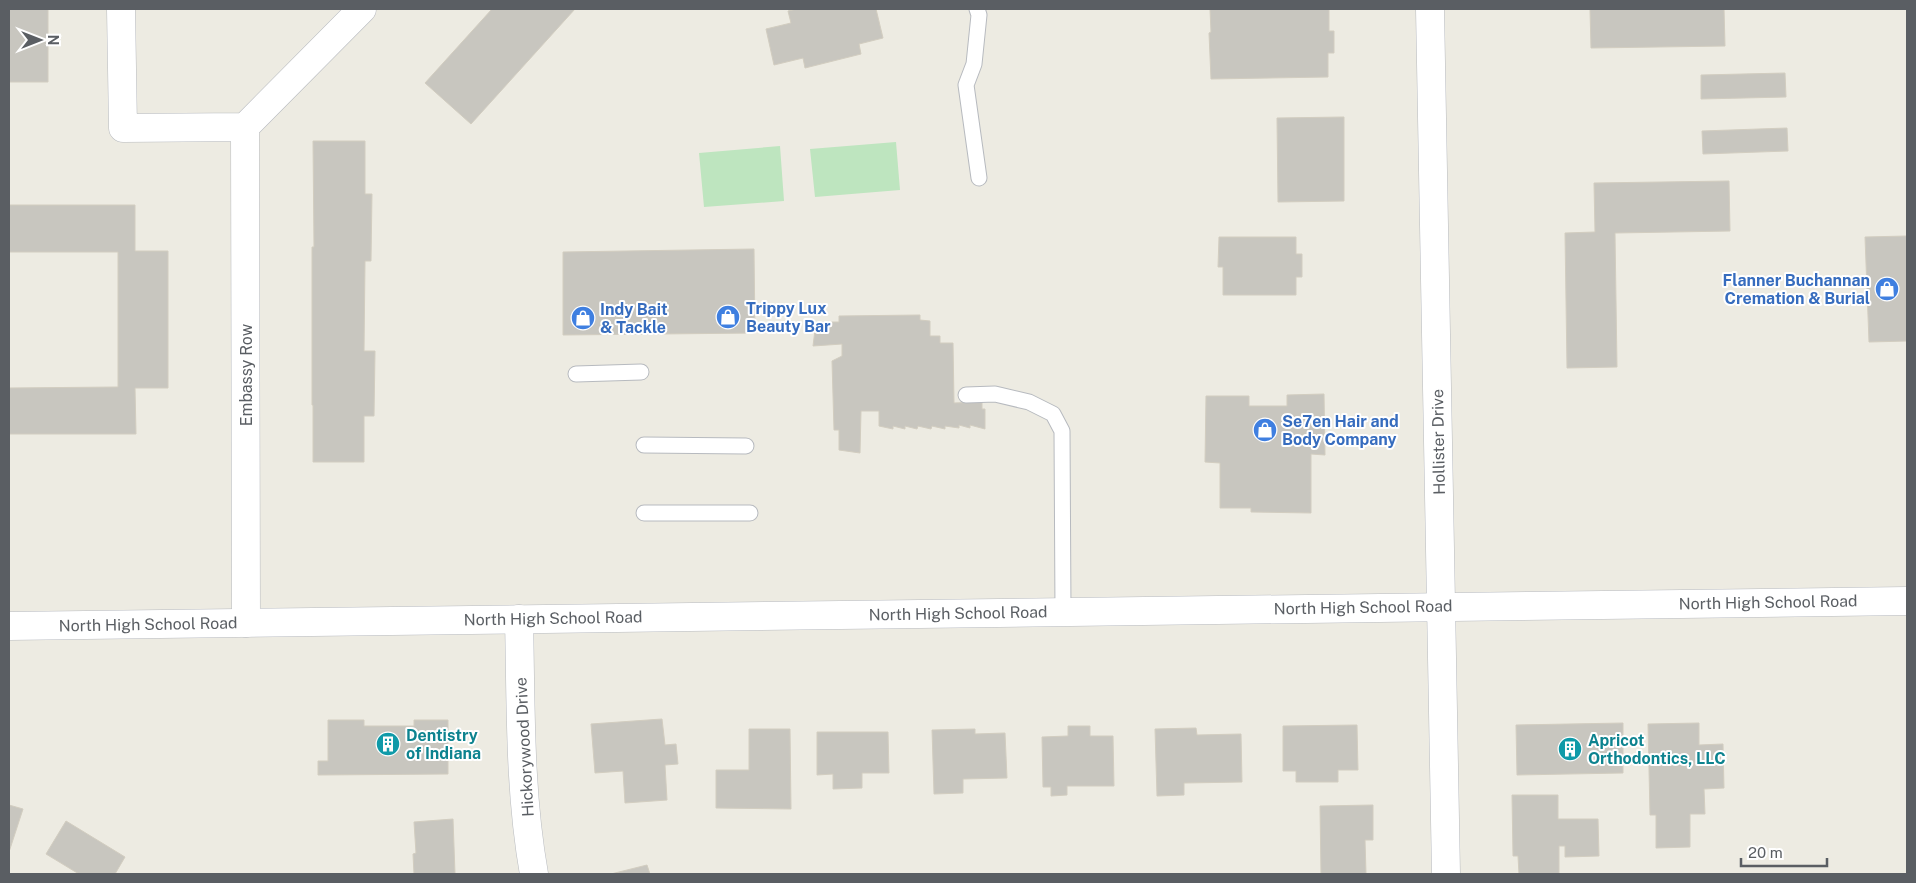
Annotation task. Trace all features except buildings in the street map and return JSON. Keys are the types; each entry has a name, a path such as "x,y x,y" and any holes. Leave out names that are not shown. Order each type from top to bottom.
{"street":[{"path":"121,9 123,128 245,127 362,9"},
{"name":"Hollister Drive","path":"1430,9 1446,874"},
{"name":"Embassy Row","path":"245,127 246,623"},
{"name":"North High School Road","path":"9,626 1907,601"},
{"name":"Hickorywood Drive","path":"519,619 522,770 534,874"}],"lane":[{"path":"977,9 979,15 974,64 966,85 979,178"},
{"path":"576,374 641,372"},
{"path":"966,395 995,394 1029,402 1053,414 1062,431 1063,611"},
{"path":"644,445 746,446"},
{"path":"644,512 750,513"}],"green space":[{"path":"896,142 900,190 815,197 810,149"},
{"path":"780,146 784,201 704,207 699,153"}],"place":[{"name":"Flanner Buchannan Cremation & Burial","path":"1887,289"},
{"name":"Trippy Lux Beauty Bar","path":"728,317"},
{"name":"Indy Bait & Tackle","path":"583,318"},
{"name":"Se7en Hair and Body Company","path":"1265,430"},
{"name":"Dentistry of Indiana","path":"388,744"},
{"name":"Apricot Orthodontics, LLC","path":"1570,749"}]}
